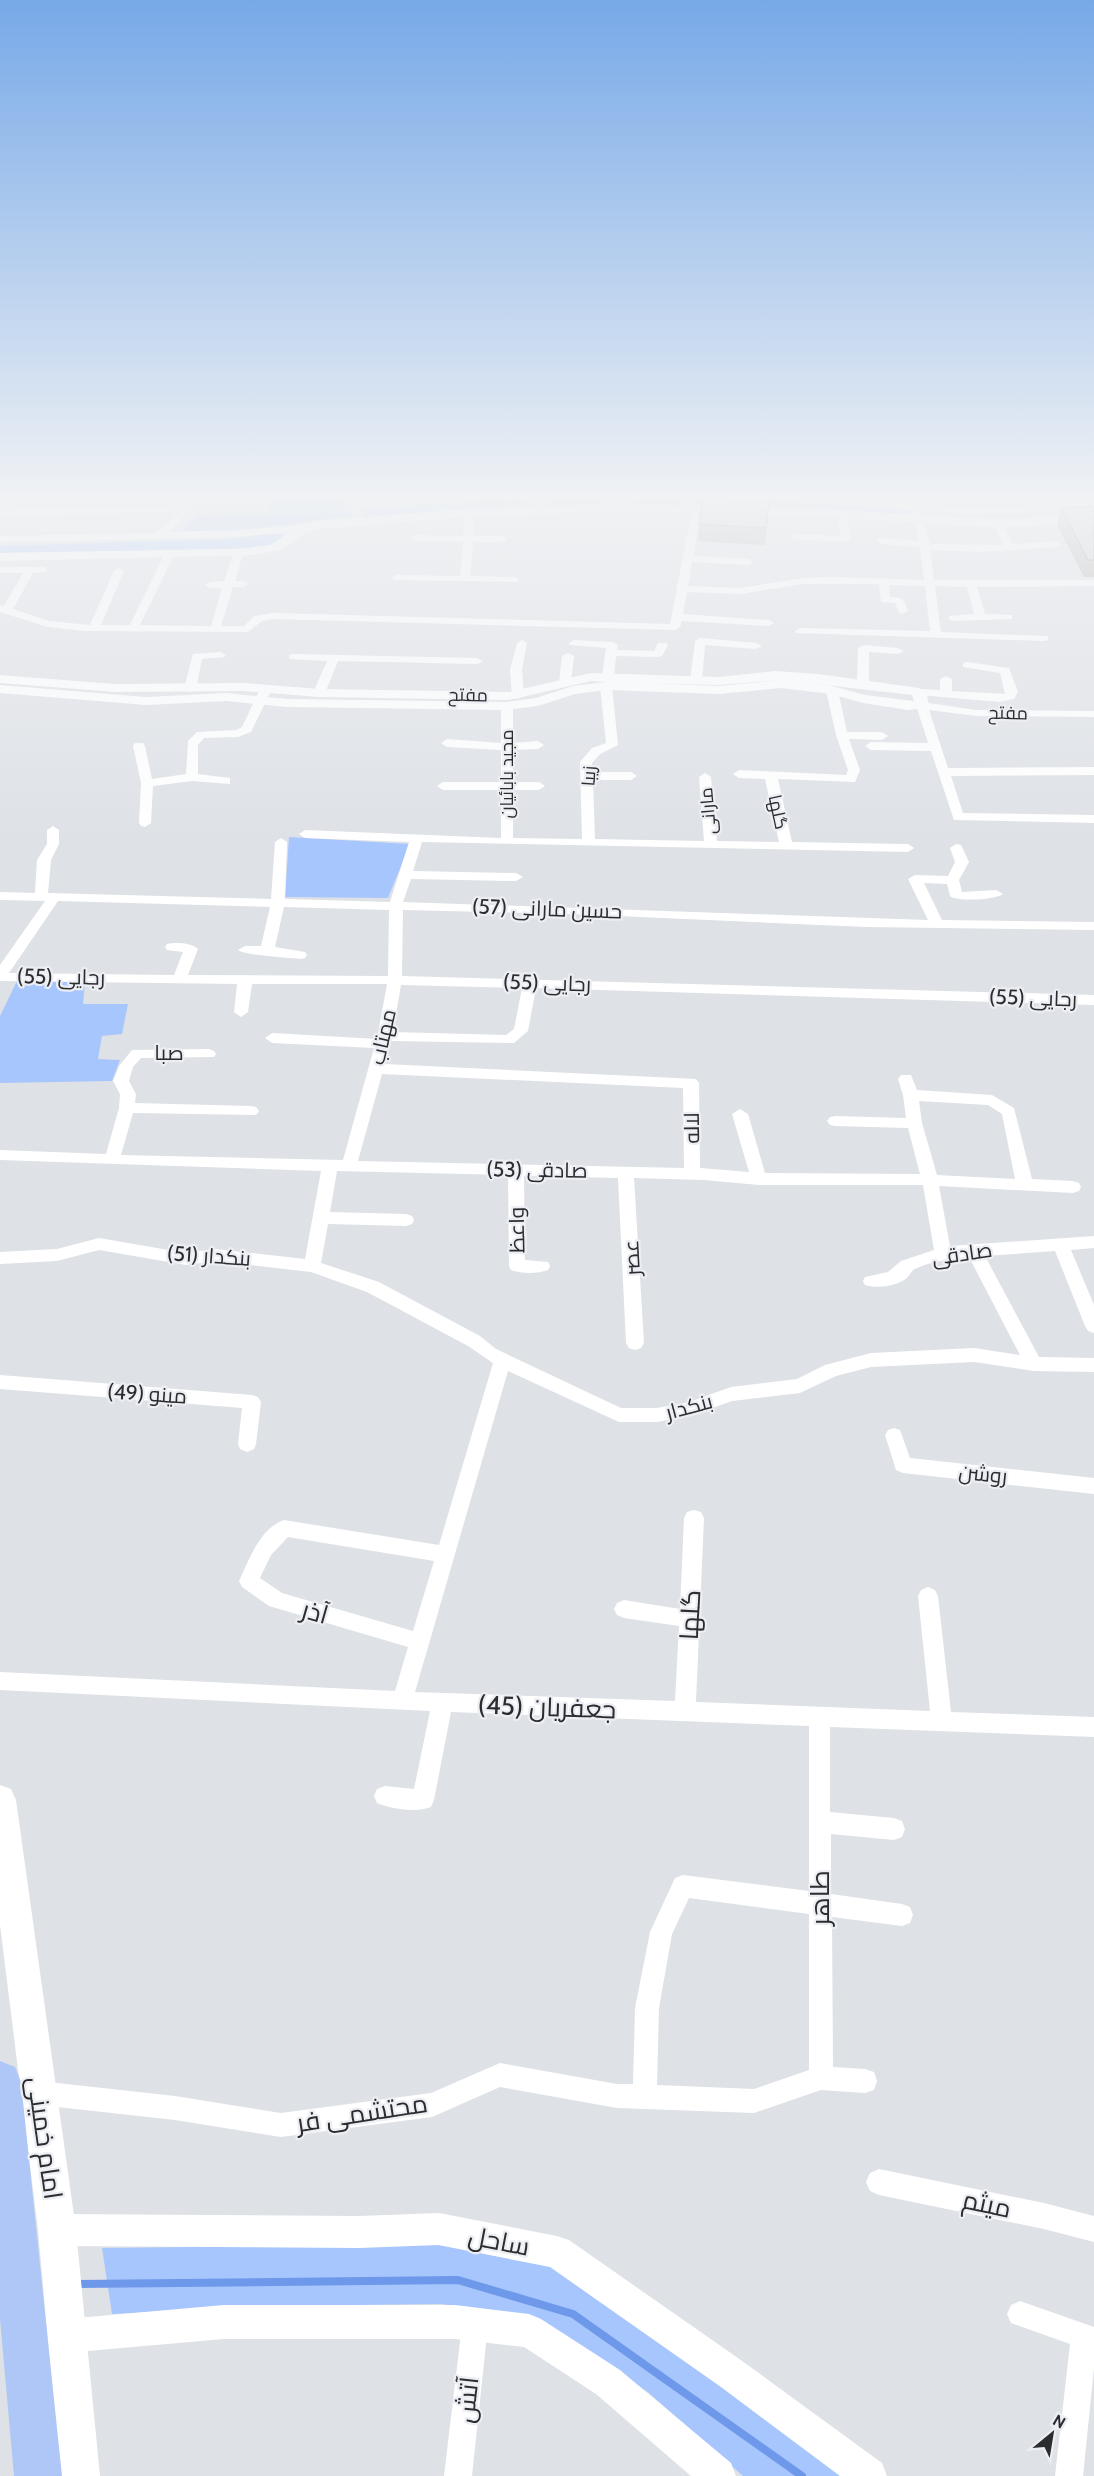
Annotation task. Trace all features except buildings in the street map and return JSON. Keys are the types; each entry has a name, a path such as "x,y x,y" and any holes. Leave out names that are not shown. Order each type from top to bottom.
{"highway":[{"path":"19,2087 38,2476"}],"main road":[{"name":"امام خمینی","path":"0,1800 19,2087 57,2230 65,2336 80,2476"}],"street":[{"path":"8,611 48,624 133,629 248,629 250,623 257,618 272,616 769,622"},
{"path":"94,628 102,611"},
{"path":"133,629 142,611"},
{"path":"215,629 221,611"},
{"path":"676,622 678,611"},
{"path":"933,611 936,635"},
{"path":"978,611 980,617"},
{"path":"954,618 1008,617"},
{"path":"727,644 735,621"},
{"path":"800,631 1044,638"},
{"path":"696,681 700,641 756,646"},
{"path":"512,701 522,643"},
{"path":"574,643 612,645 607,682"},
{"path":"611,653 658,654 662,645"},
{"path":"863,684 864,648 898,651"},
{"path":"190,689 197,656 220,655"},
{"path":"293,657 477,662"},
{"path":"566,682 568,657"},
{"path":"320,693 334,658"},
{"path":"967,664 1005,670 1012,692 1010,697 1000,699 946,695 921,699 958,817 1094,819"},
{"name":"مفتح","path":"0,689 146,701 320,693 538,702 607,682 696,681 775,675 863,684 976,713 1094,714"},
{"name":"مفتح","path":"0,679 69,686 190,689 244,687 287,704 512,701 566,682 591,677 607,682 719,690 781,684 832,690 862,699 908,706 921,699"},
{"path":"945,678 946,695"},
{"name":"زیبا","path":"589,843 586,762 596,751 612,745 607,682"},
{"path":"739,774 851,779 855,770 842,735 832,690"},
{"path":"192,777 192,744 201,735 238,733 247,729 252,713 265,695"},
{"name":"مجید بابائیان","path":"507,842 508,747 512,701"},
{"path":"842,735 882,736"},
{"path":"447,743 508,747 538,745"},
{"path":"139,746 147,783 145,823"},
{"path":"871,746 935,747"},
{"path":"943,772 1094,771"},
{"path":"587,776 631,776"},
{"path":"147,783 192,777 226,781"},
{"name":"مارانی","path":"705,777 711,845"},
{"name":"گلها","path":"771,777 786,846"},
{"path":"443,786 539,786"},
{"path":"0,976 48,897 44,860 54,844 52,830"},
{"path":"305,834 507,842 909,848"},
{"name":"مهتاب","path":"350,1166 383,1040 395,980 396,904 417,838"},
{"path":"267,950 278,902 281,842"},
{"path":"956,848 962,862 952,880 957,896 996,894"},
{"path":"405,875 516,877"},
{"path":"937,924 915,879 952,880"},
{"name":"حسین مارانی (57)","path":"0,897 396,904 937,924 1094,926"},
{"path":"172,947 191,949 179,979"},
{"path":"245,950 267,950 300,955"},
{"name":"رجایی (55)","path":"0,976 395,980 1094,1000"},
{"path":"241,1011 245,980"},
{"path":"272,1038 509,1040 521,1031 530,983"},
{"name":"صبا","path":"112,1160 127,1108 128,1094 121,1081 126,1066 137,1053 209,1054"},
{"name":"لاله","path":"375,1069 691,1083 692,1174"},
{"path":"906,1079 911,1095 914,1123 930,1180 943,1253"},
{"path":"911,1095 992,1100 1009,1112 1025,1186"},
{"path":"127,1108 251,1111"},
{"path":"740,1114 759,1179"},
{"path":"835,1121 914,1123"},
{"name":"صادقی (53)","path":"0,1155 330,1166 692,1174 759,1179 930,1180 1073,1187"},
{"path":"312,1266 330,1166"},
{"name":"واعظ","path":"516,1170 517,1266 542,1266"},
{"name":"عصر","path":"626,1172 635,1343"},
{"path":"321,1218 406,1220"},
{"name":"صادقی","path":"871,1281 895,1278 903,1272 907,1265 943,1253 1094,1242"},
{"name":"بنکدار (51)","path":"0,1258 57,1256 99,1244 186,1259 215,1255 312,1266"},
{"path":"1060,1244 1092,1316"},
{"path":"973,1250 1034,1364"},
{"name":"بنکدار","path":"312,1266 373,1287 474,1341 490,1354 619,1415 657,1415 690,1409 731,1394 800,1386 831,1370 871,1359 974,1355 1034,1364 1094,1365"},
{"path":"402,1701 502,1359"},
{"name":"مینو (49)","path":"0,1382 252,1402 247,1444"},
{"name":"روشن","path":"894,1435 903,1465 1094,1486"},
{"name":"گلها","path":"685,1713 694,1518"},
{"name":"آذر","path":"420,1642 276,1600 249,1581 264,1549 284,1528 445,1554"},
{"path":"928,1596 942,1721"},
{"path":"624,1609 689,1619"},
{"name":"جعفریان (45)","path":"0,1682 685,1713 1094,1726"},
{"path":"385,1796 423,1800 442,1703"},
{"name":"طاهر","path":"819,1717 820,2078"},
{"path":"820,1822 894,1829"},
{"path":"645,2096 647,2008 661,1932 683,1886 902,1915"},
{"name":"محتشمی فر","path":"19,2087 281,2125 432,2105 500,2075 617,2096 754,2101 820,2078"},
{"path":"820,2078 865,2081"},
{"name":"میثم","path":"879,2182 1044,2216 1094,2229"},
{"name":"ساحل","path":"57,2230 358,2232 439,2229 557,2252 733,2375 869,2476"},
{"path":"1020,2314 1084,2335 1069,2476"},
{"path":"65,2336 224,2322 455,2322 529,2331 609,2382 718,2476"},
{"name":"آتش","path":"458,2476 475,2325"}],"shaded area":[{"path":"289,837 410,844 388,898 285,897"},
{"path":"17,981 85,982 83,1004 128,1004 122,1034 102,1036 98,1059 120,1060 112,1081 0,1083 0,1016"},
{"path":"433,2244 553,2267 624,2313 844,2476 743,2476 649,2393 550,2329 519,2316 441,2304 269,2306 112,2314 102,2248"}],"waterway":[{"path":"78,2284 458,2280 573,2314 802,2476"}]}
